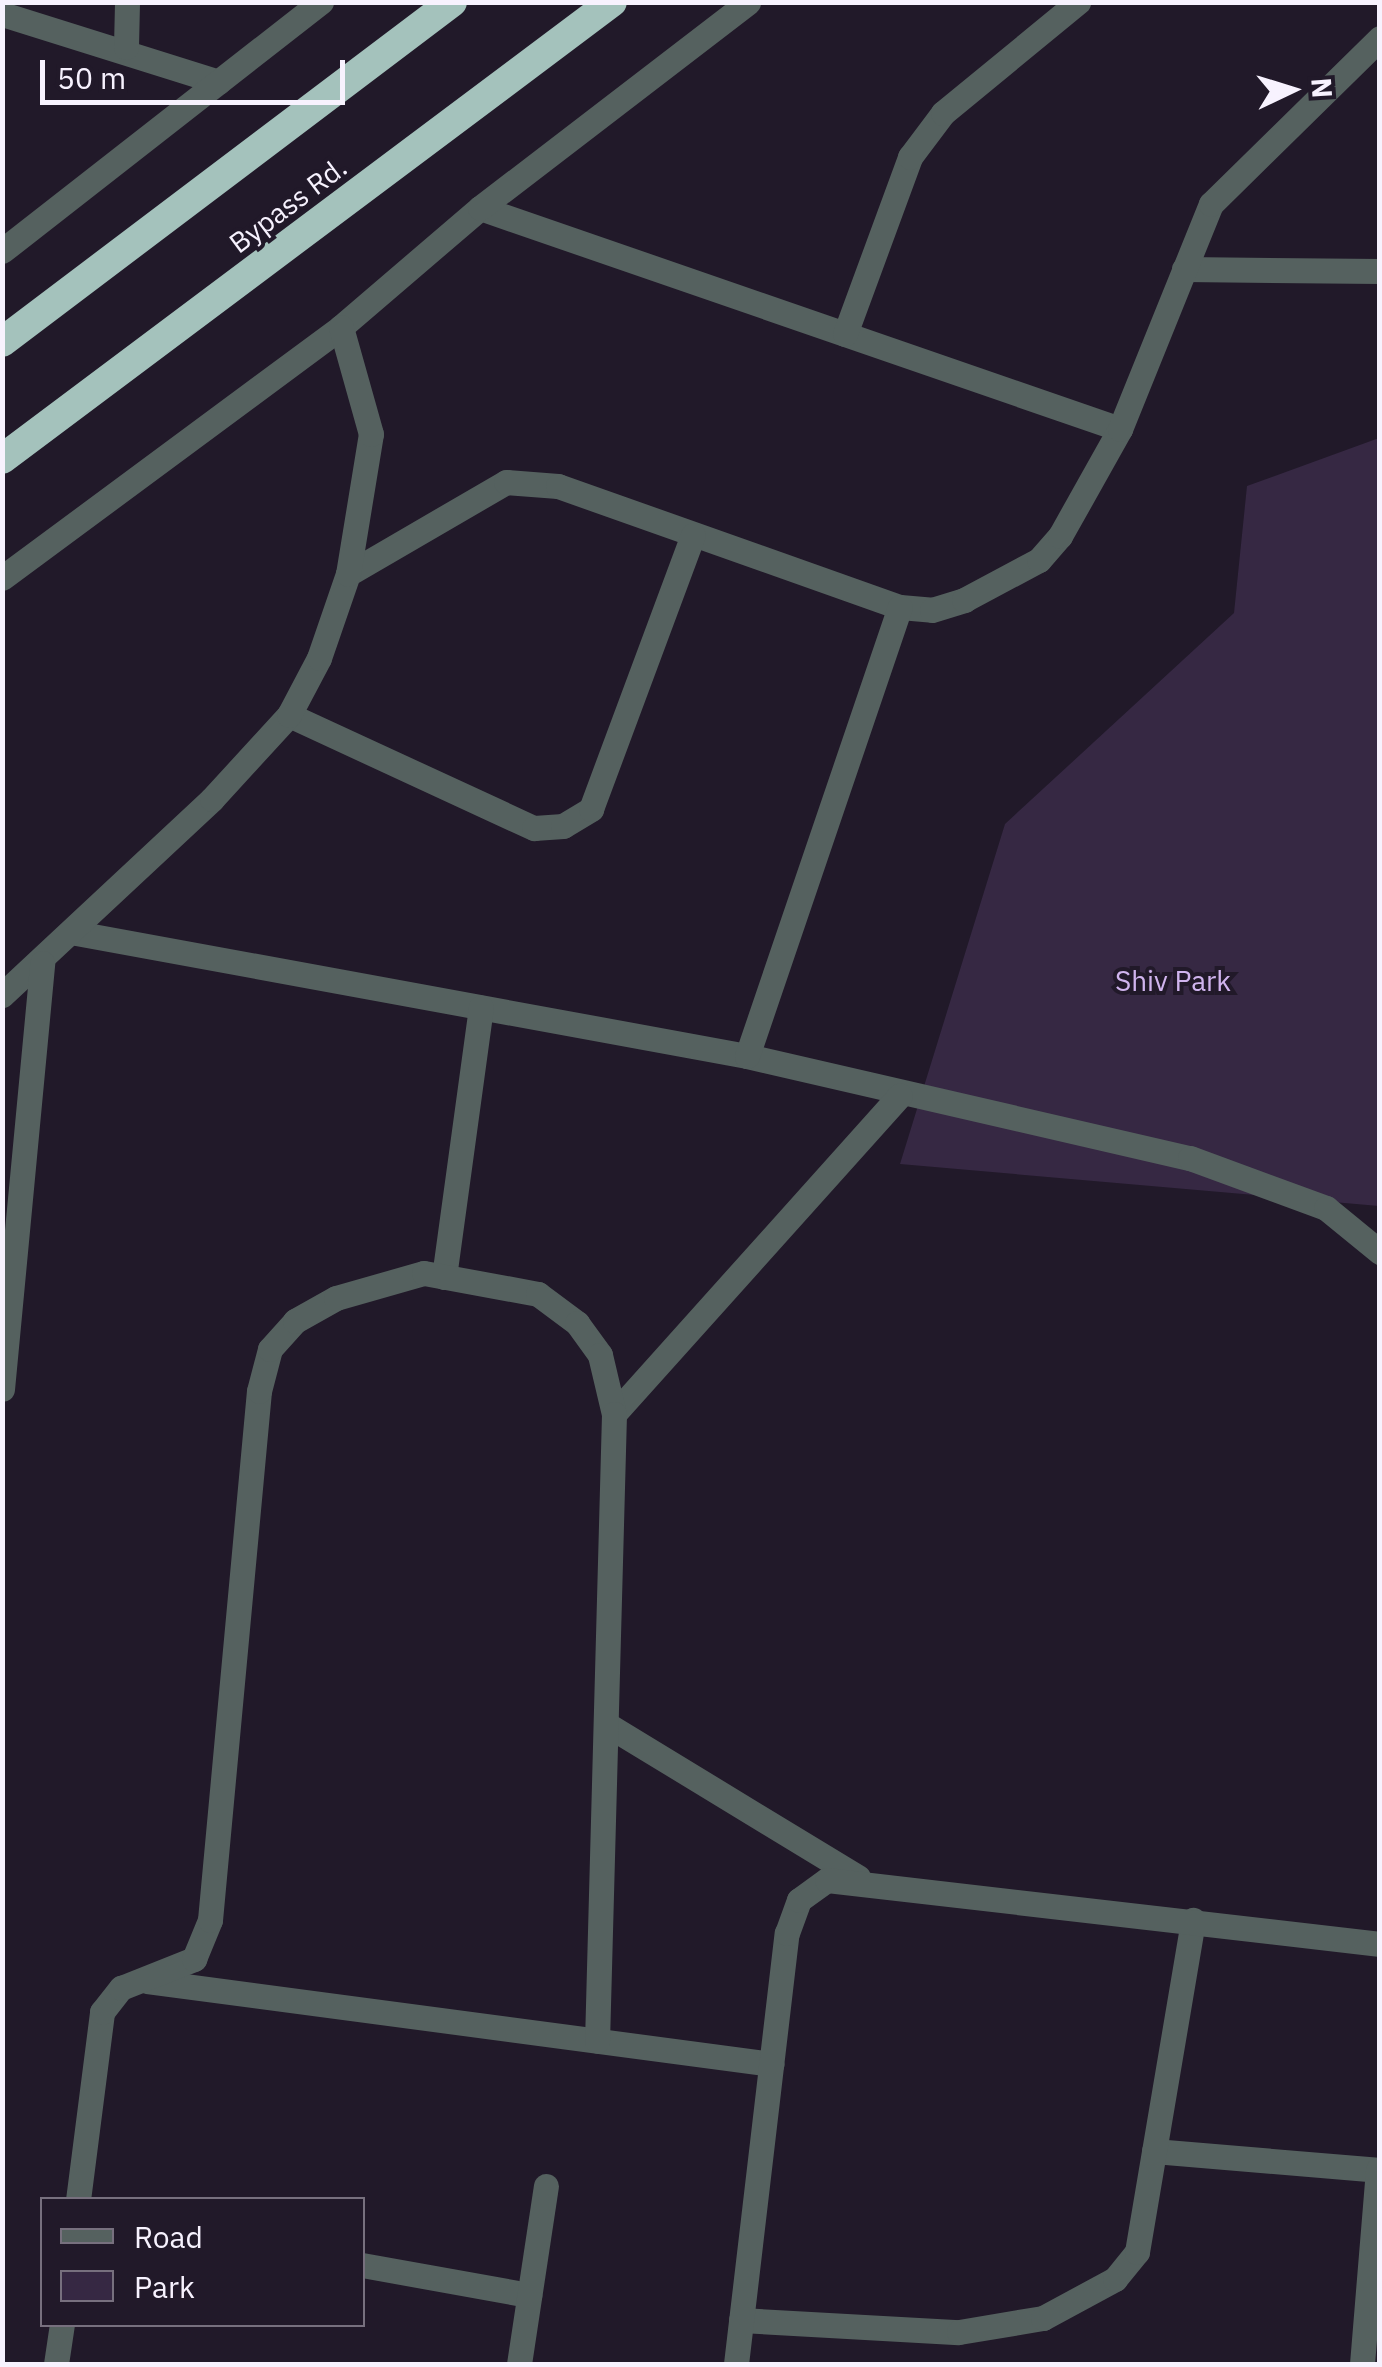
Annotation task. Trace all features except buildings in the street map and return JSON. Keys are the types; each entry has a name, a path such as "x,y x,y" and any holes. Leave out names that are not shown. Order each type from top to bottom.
{"highway":[{"path":"2,342 452,2"},
{"name":"Bypass Rd.","path":"2,459 612,2"}],"street":[{"path":"126,48 127,2"},
{"path":"2,251 322,2"},
{"path":"2,578 341,327 480,208 748,2"},
{"path":"845,334 910,157 943,113 1078,2"},
{"path":"2,14 126,48 218,82"},
{"path":"348,574 506,482 558,486 900,607 932,610 964,600 1039,560 1120,429 1212,204 1380,38"},
{"path":"480,208 1120,429"},
{"path":"1184,268 1380,271"},
{"path":"2,996 76,933 288,715 348,574 371,434 341,327"},
{"path":"288,715 534,828 563,826 591,808 693,535"},
{"path":"747,1056 900,607"},
{"path":"76,933 747,1056 900,1096 1221,1166 1326,1208 1380,1252"},
{"path":"2,1389 12,1186 42,963"},
{"path":"444,1277 482,1008"},
{"path":"614,1414 900,1096"},
{"path":"78,2197 102,2012 121,1988 194,1959 210,1920 259,1391 270,1349 295,1321 336,1298 424,1274 538,1294 577,1323 600,1355 614,1414 597,2041"},
{"path":"606,1724 858,1878"},
{"path":"736,2364 787,1933 800,1900 827,1880 858,1878 1380,1944"},
{"path":"741,2320 959,2332 1071,2306 1115,2280 1137,2252 1193,1920"},
{"path":"142,1980 772,2064"},
{"path":"1154,2150 1379,2170 1362,2364"},
{"path":"519,2364 546,2186"},
{"path":"365,2266 529,2295"},
{"path":"56,2364 62,2327"}],"green space":[{"name":"Shiv Park","path":"1379,438 1379,1206 900,1164 1005,824 1234,613 1247,486"}]}
